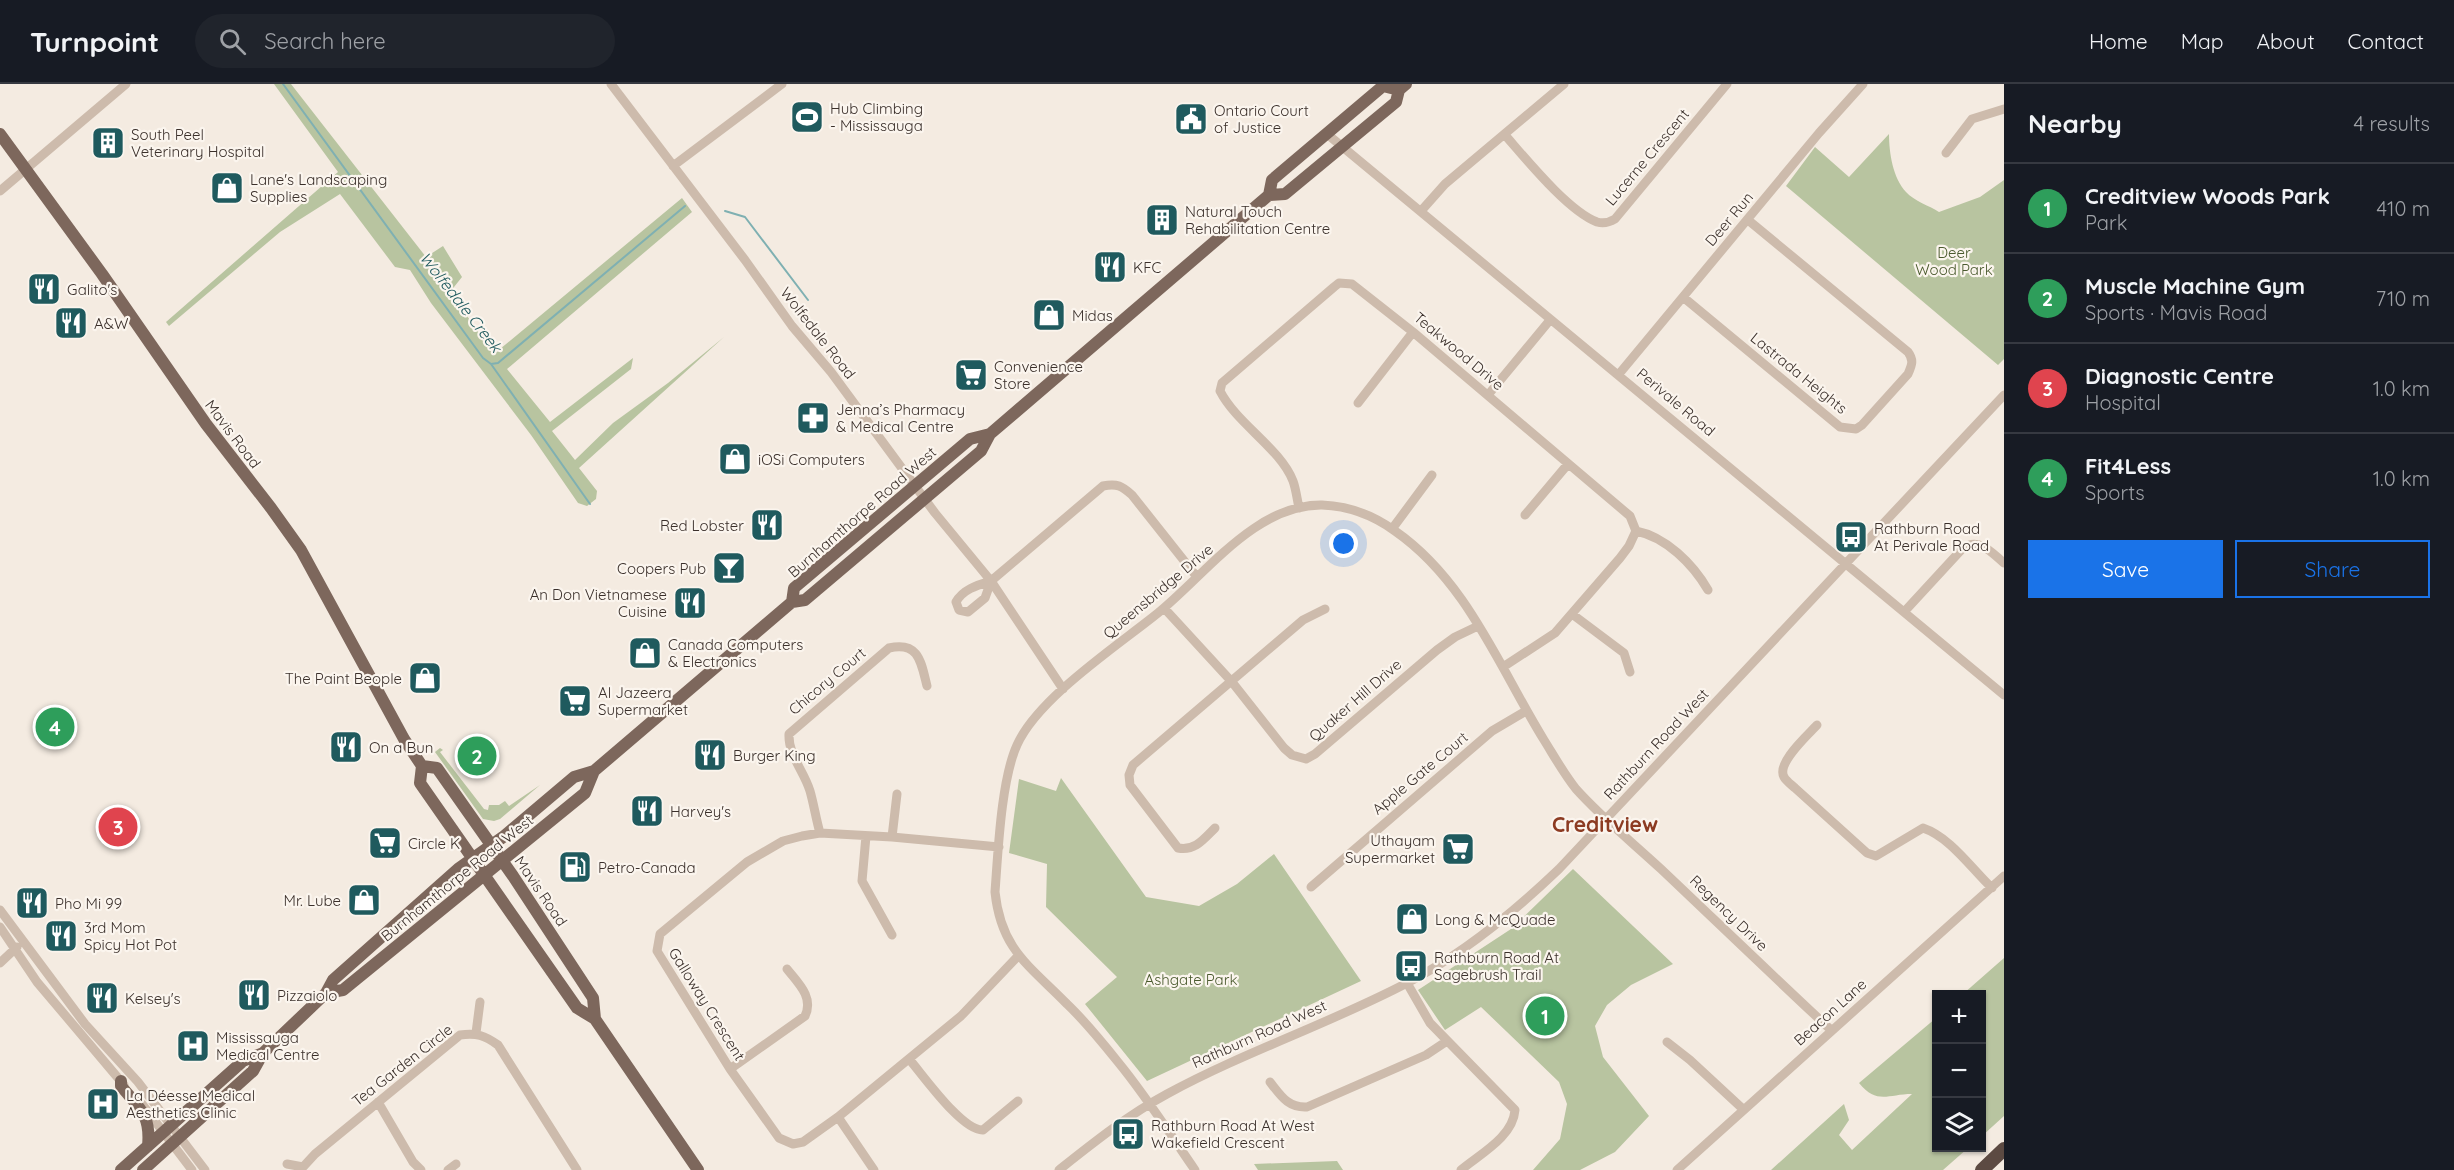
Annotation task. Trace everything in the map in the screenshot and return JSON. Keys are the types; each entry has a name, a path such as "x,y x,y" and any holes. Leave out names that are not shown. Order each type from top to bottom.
{"highway":[{"path":"1982,1170 2004,1149"}],"main road":[{"name":"Burnhamthorpe Road West","path":"143,1170 253,1071 263,1053 326,993 333,980 472,859 574,777 594,771 792,602 805,600 981,451 990,434 1269,195 1272,180 1383,86 1403,87 1396,102 1285,195 1269,195"},
{"name":"Mavis Road","path":"0,134 199,415 301,550 404,739 422,766 420,783 577,1008 595,1019 698,1170"},
{"name":"Burnhamthorpe Road West","path":"792,602 794,588 915,485 970,439 990,434"},
{"name":"Mavis Road","path":"422,766 437,768 503,861 593,998 595,1019"},
{"name":"Burnhamthorpe Road West","path":"326,993 343,990 503,861 585,793 594,771"},
{"name":"Burnhamthorpe Road West","path":"121,1170 243,1061 263,1053"},
{"path":"121,1081 121,1086 145,1115 149,1129 148,1146"}],"street":[{"path":"0,191 126,84"},
{"name":"Wolfedale Road","path":"611,84 745,260 792,326 831,372 924,499 992,581 1063,689"},
{"path":"673,166 782,84"},
{"path":"1421,211 1445,184 1564,84"},
{"name":"Lucerne Crescent","path":"1505,135 1543,178 1581,212 1597,222 1608,223 1615,219 1727,84"},
{"name":"Deer Run","path":"1619,374 1819,133 1863,84"},
{"path":"1946,153 1972,119 2004,109"},
{"name":"Perivale Road","path":"1327,134 2004,695"},
{"name":"Lastrada Heights","path":"1683,297 1840,427 1856,429 1862,425 1908,374 1912,366 1912,358 1908,352 1748,220"},
{"name":"Teakwood Drive","path":"1299,508 1289,473 1226,402 1220,391 1222,382 1339,283 1357,286 1413,332 1626,511 1636,531"},
{"path":"1488,395 1550,320"},
{"path":"1359,403 1413,332"},
{"name":"Rathburn Road West","path":"1059,1170 1097,1140 1149,1105 1203,1075 1407,983 1456,953 1506,918 1559,869 2004,395"},
{"path":"1525,515 1568,464"},
{"path":"1392,529 1432,475"},
{"path":"992,581 1103,486 1114,484 1124,487 1132,495 1197,577"},
{"name":"Queensbridge Drive","path":"1195,1170 1121,1065 1084,1021 1018,956 1006,935 997,910 995,892 999,847 1008,776 1016,747 1034,717 1063,689 1164,608 1258,525 1284,511 1299,508 1321,505 1359,511 1410,541 1437,567 1466,604 1526,711 1575,787 1607,818"},
{"path":"1503,667 1555,633 1620,558 1636,531 1657,538 1697,571 1708,590"},
{"path":"1904,612 1970,543 1977,543 2004,563"},
{"name":"Quaker Hill Drive","path":"1164,608 1232,682 1284,748 1292,755 1306,759 1315,754 1437,650 1455,637 1478,626"},
{"path":"1215,828 1195,848 1186,850 1178,848 1130,785 1129,775 1132,765 1302,620 1325,609"},
{"path":"1572,614 1624,653 1630,672"},
{"name":"Chicory Court","path":"820,833 810,791 791,752 789,734 889,648 907,646 915,652 922,664 927,686"},
{"name":"Apple Gate Court","path":"1311,886 1492,731 1526,711"},
{"path":"1817,725 1786,760 1784,777 1795,788 1866,853 1876,856 1884,853 1923,828 1932,831 1943,840 1992,888"},
{"path":"892,837 897,794"},
{"name":"Regency Drive","path":"1607,818 1831,1030"},
{"name":"Galloway Crescent","path":"999,847 820,833 783,841 747,862 660,934 657,951 730,1069 779,1138 793,1144 803,1142 838,1117 961,1016 1018,956"},
{"path":"866,836 862,881 892,935"},
{"name":"Beacon Lane","path":"1677,1170 2004,876"},
{"path":"0,910 85,1024 138,1082 192,1170"},
{"path":"0,927 36,982 121,1081 167,1129"},
{"path":"0,963 23,942"},
{"path":"730,1069 805,1016 809,1005 807,995 787,969"},
{"path":"1407,983 1430,1023 1515,1110 1514,1122 1508,1131 1461,1170"},
{"path":"476,1033 480,1002"},
{"name":"Tea Garden Circle","path":"304,1168 315,1154 460,1035 476,1033 498,1046 577,1170"},
{"path":"1270,1082 1285,1102 1297,1108 1307,1107 1426,1055 1447,1041"},
{"path":"1668,1042 1744,1110"},
{"path":"909,1059 964,1123 978,1131 983,1130 1018,1101"},
{"path":"378,1102 413,1162 421,1170"},
{"path":"838,1117 874,1170"},
{"path":"176,1141 205,1170"},
{"path":"287,1164 304,1168"},
{"path":"448,1170 456,1164"}],"green space":[{"path":"274,84 291,84 426,257 443,246 462,277 450,292 494,354 682,198 692,212 507,369 550,422 633,358 631,369 552,431 575,460 613,423 668,383 724,337 579,468 597,491 596,499 587,506 578,503 531,435 431,303 410,270 395,267 340,194 280,232 169,326 166,322 338,172"},
{"name":"Deer Wood Park","path":"1889,134 1893,165 1898,180 1913,198 1939,212 1980,197 2004,180 2004,359 1998,365 1786,186 1815,147 1849,177"},
{"path":"440,748 443,750 440,752 484,809 488,810 489,805 499,805 505,801 509,806 540,785 500,819 494,821 483,819 435,752"},
{"name":"Ashgate Park","path":"1061,778 1146,897 1199,906 1237,884 1274,854 1361,981 1147,1081 1085,1004 1117,977 1046,907 1047,864 1009,853 1019,779 1056,791"},
{"path":"1573,869 1673,964 1631,985 1607,1005 1595,1026 1603,1057 1649,1116 1615,1152 1580,1170 1533,1170 1560,1139 1567,1104 1559,1082 1481,1007 1445,1030 1418,990 1511,929"},
{"path":"2004,958 2004,1116 1986,1132 1986,990 1968,990"},
{"path":"1932,1021 1932,1152 1963,1152 1943,1170 1771,1170 1844,1104 1849,1120 1839,1135 1852,1150 1912,1094 1877,1096 1865,1090 1859,1083"},
{"path":"1337,1161 1343,1170 1258,1170 1254,1164"}],"waterway":[{"name":"Wolfedale Creek","path":"283,84 483,358 491,364 498,363 685,206"},
{"name":"Wolfedale Creek","path":"725,211 745,217 808,300"},
{"path":"491,364 590,504"}],"place":[{"name":"Hub Climbing - Mississauga","path":"807,117"},
{"name":"Ontario Court of Justice","path":"1191,119"},
{"name":"South Peel Veterinary Hospital","path":"108,143"},
{"name":"Lane's Landscaping Supplies","path":"227,188"},
{"name":"Natural Touch Rehabilitation Centre","path":"1162,220"},
{"name":"KFC","path":"1110,267"},
{"name":"Galito's","path":"44,289"},
{"name":"Midas","path":"1049,315"},
{"name":"A&W","path":"71,323"},
{"name":"Convenience Store","path":"971,375"},
{"name":"Jenna’s Pharmacy & Medical Centre","path":"813,418"},
{"name":"iOSi Computers","path":"735,459"},
{"name":"Red Lobster","path":"767,525"},
{"name":"Rathburn Road At Perivale Road","path":"1851,537"},
{"name":"Coopers Pub","path":"729,568"},
{"name":"An Don Vietnamese Cuisine","path":"690,603"},
{"name":"Canada Computers & Electronics","path":"645,653"},
{"name":"The Paint Beople","path":"425,678"},
{"name":"Al Jazeera Supermarket","path":"575,701"},
{"name":"Fit4Less","path":"55,727"},
{"name":"On a Bun","path":"346,747"},
{"name":"Burger King","path":"710,755"},
{"name":"Muscle Machine Gym","path":"477,756"},
{"name":"Harvey's","path":"647,811"},
{"name":"Diagnostic Centre","path":"118,827"},
{"name":"Circle K","path":"385,843"},
{"name":"Uthayam Supermarket","path":"1458,849"},
{"name":"Petro-Canada","path":"575,867"},
{"name":"Mr. Lube","path":"364,900"},
{"name":"Pho Mi 99","path":"32,903"},
{"name":"Long & McQuade","path":"1412,919"},
{"name":"3rd Mom Spicy Hot Pot","path":"61,936"},
{"name":"Rathburn Road At Sagebrush Trail","path":"1411,966"},
{"name":"Pizzaiolo","path":"254,995"},
{"name":"Kelsey's","path":"102,998"},
{"name":"Creditview Woods Park","path":"1545,1016"},
{"name":"Mississauga Medical Centre","path":"193,1046"},
{"name":"La Déesse Medical Aesthetics Clinic","path":"103,1104"},
{"name":"Rathburn Road At West Wakefield Crescent","path":"1128,1134"}],"district":[{"name":"Creditview","path":"1605,824"}]}
